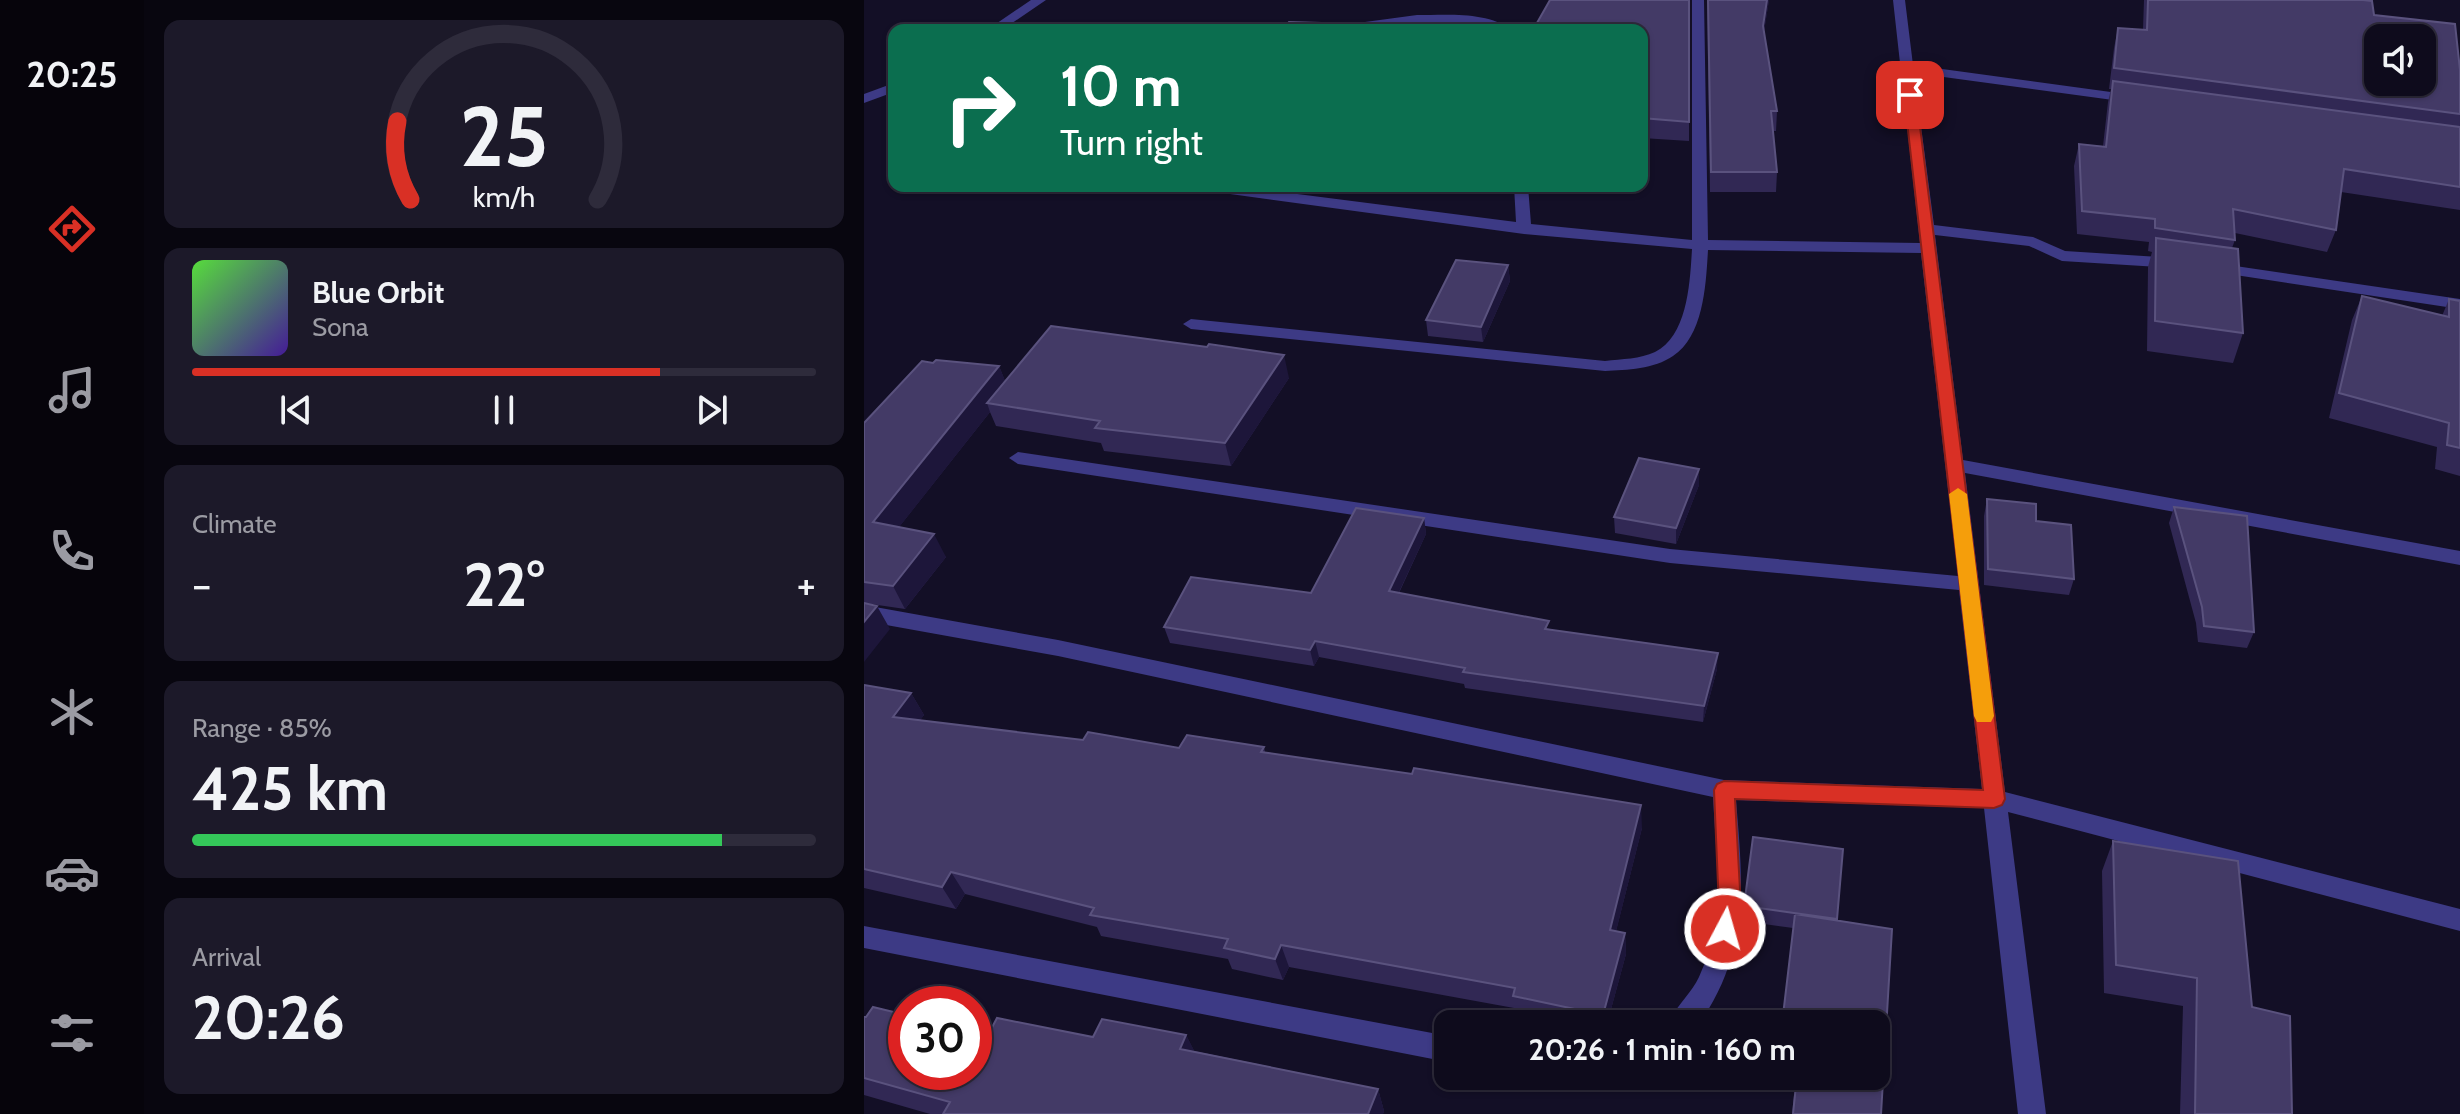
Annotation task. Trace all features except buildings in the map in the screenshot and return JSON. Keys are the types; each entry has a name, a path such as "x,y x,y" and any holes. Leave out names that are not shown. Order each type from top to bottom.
{"street":[{"path":"1002,24 1040,0"},
{"path":"1191,324 1605,366 1639,363 1675,347 1690,325 1701,245 1698,0"},
{"path":"1899,0 2032,1114"},
{"path":"1375,24 1412,19 1485,24"},
{"path":"1907,68 2144,100"},
{"path":"864,99 888,89"},
{"path":"1285,192 1524,229 1701,245 1928,238 2033,242 2062,256 2150,259 2460,304"},
{"path":"1521,192 1524,229"},
{"path":"1018,458 1670,556 1969,584"},
{"path":"1954,465 2460,558"},
{"path":"864,613 1074,651 1724,790 1994,799 2460,920"},
{"path":"1695,1010 1714,971 1730,908 1724,790"},
{"path":"864,937 1434,1046"}],"slow traffic":[{"path":"1958,494 1984,716"}],"route":[{"path":"1725,929 1730,908 1724,790 1994,799 1910,95"}]}
